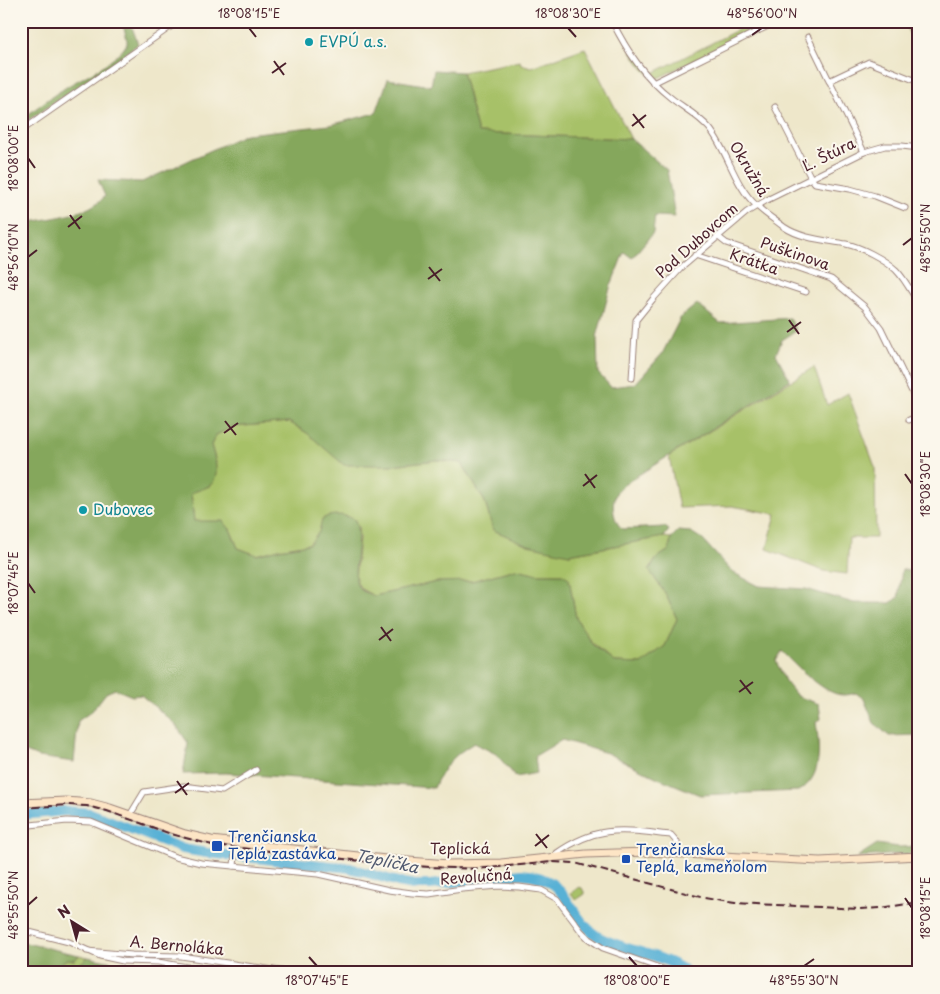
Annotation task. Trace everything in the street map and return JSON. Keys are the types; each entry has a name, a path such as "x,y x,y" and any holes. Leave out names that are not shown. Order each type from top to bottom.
{"main road":[{"name":"Teplická","path":"21,803 84,802 101,805 186,834 236,847 449,864 501,863 613,853 677,853 786,861 860,860 919,856"}],"street":[{"path":"21,131 179,21"},
{"name":"Okružná","path":"612,21 626,49 643,73 709,128 718,140 743,188 756,206 786,228 813,238 848,244 870,253 896,270 919,304"},
{"path":"653,83 778,21"},
{"path":"808,37 864,152"},
{"path":"830,81 868,62 919,82"},
{"path":"775,107 811,178 816,183 875,196 905,208"},
{"name":"Ľ. Štúra","path":"756,206 864,152 886,146 919,148"},
{"name":"Pod Dubovcom","path":"632,378 636,320 653,299 695,255 756,206"},
{"name":"Puškinova","path":"717,236 726,243 831,279 866,307 881,328 919,406"},
{"name":"Krátka","path":"695,255 806,292"},
{"path":"909,420 919,416"},
{"path":"130,815 144,792 184,786 222,791 256,770"},
{"name":"Revolučná","path":"21,826 67,821 91,822 175,857 222,866 234,864 318,874 412,893 429,894 499,886 520,886 541,890 557,899 581,931 603,948 674,973"},
{"path":"555,857 557,852 586,836 620,830 671,835 677,842 677,853"},
{"path":"234,864 236,847"},
{"path":"21,930 69,942 100,956 117,960 158,962 222,973"},
{"name":"A. Bernoláka","path":"87,951 199,958 251,968 294,973"}],"green space":[{"path":"122,21 130,21 138,44 21,125 21,120 38,107 117,56 127,43"},
{"path":"618,21 633,49 653,73 755,21 774,21 656,79 645,71 635,58 620,30"},
{"path":"903,21 919,21 919,35 912,38"},
{"path":"585,48 631,139 478,133 462,72 520,61 521,64 531,67"},
{"path":"434,70 462,72 478,133 631,139 667,170 675,217 655,216 653,233 632,258 624,252 610,288 597,337 598,373 611,387 635,384 662,354 681,317 697,304 720,323 790,318 796,331 782,340 776,354 790,380 632,479 618,490 613,505 616,521 622,529 665,527 669,530 664,537 569,554 528,545 493,530 485,502 462,463 437,460 391,465 344,465 307,433 289,422 232,427 216,435 211,445 216,467 215,478 209,486 191,493 194,521 223,521 230,529 238,548 257,555 309,544 319,532 322,519 326,517 343,515 351,518 355,520 358,538 355,575 357,583 361,590 374,596 437,582 472,581 516,569 538,574 562,574 569,578 576,618 592,644 615,663 641,664 665,646 677,619 665,593 649,570 657,558 669,550 671,538 678,531 691,532 702,539 732,572 759,586 806,589 854,603 890,603 898,598 902,569 919,572 919,735 889,736 874,723 864,699 856,693 848,695 836,694 819,685 782,651 776,661 785,681 797,696 819,704 821,719 816,722 818,761 816,770 806,785 798,791 700,795 658,778 607,753 562,740 535,756 537,773 516,777 496,754 474,743 450,762 441,773 434,788 226,773 183,774 188,743 175,724 141,695 132,696 115,689 106,693 92,711 78,721 74,762 38,757 21,750 21,224 78,212 98,203 105,196 98,180 142,182 246,134 330,125 376,113 388,79 431,86"},
{"path":"814,367 827,405 848,393 875,467 876,538 849,538 847,574 823,571 767,549 776,514 732,506 679,508 669,456"},
{"path":"289,422 307,433 391,465 437,460 462,463 485,502 493,530 569,554 664,537 671,538 669,550 657,558 649,570 665,593 677,619 665,646 641,664 615,663 592,643 576,618 569,579 562,574 538,574 516,569 472,581 437,582 374,596 361,589 355,579 359,538 358,526 319,532 309,544 257,555 238,548 230,529 194,522 191,492 210,486 216,462 211,445 216,435 232,427"},
{"path":"877,844 899,847 919,846 919,853 857,857"},
{"path":"579,887 582,888 585,894 576,900 571,893"},
{"path":"21,942 79,955 75,960 67,959 60,964 57,973 21,973"},
{"path":"79,955 88,957 76,967 75,973 57,973 60,964 67,959 75,960"},
{"path":"88,957 130,966 139,973 75,973 76,967"}],"waterway":[{"name":"Teplička","path":"21,815 65,811 90,813 183,849 350,868 414,885 430,885 522,874 537,877 557,888 584,924 596,935 612,943 666,960 689,973"}],"railway":[{"path":"21,808 67,805 87,806 107,811 171,834 212,845 408,866 476,869 553,862 575,863 704,898 735,903 860,909 919,902"}],"place":[{"name":"EVPÚ a.s.","path":"309,42"},
{"name":"Dubovec","path":"83,510"},
{"name":"Trenčianska Teplá zastávka","path":"217,846"},
{"name":"Trenčianska Teplá, kameňolom","path":"626,859"}]}
